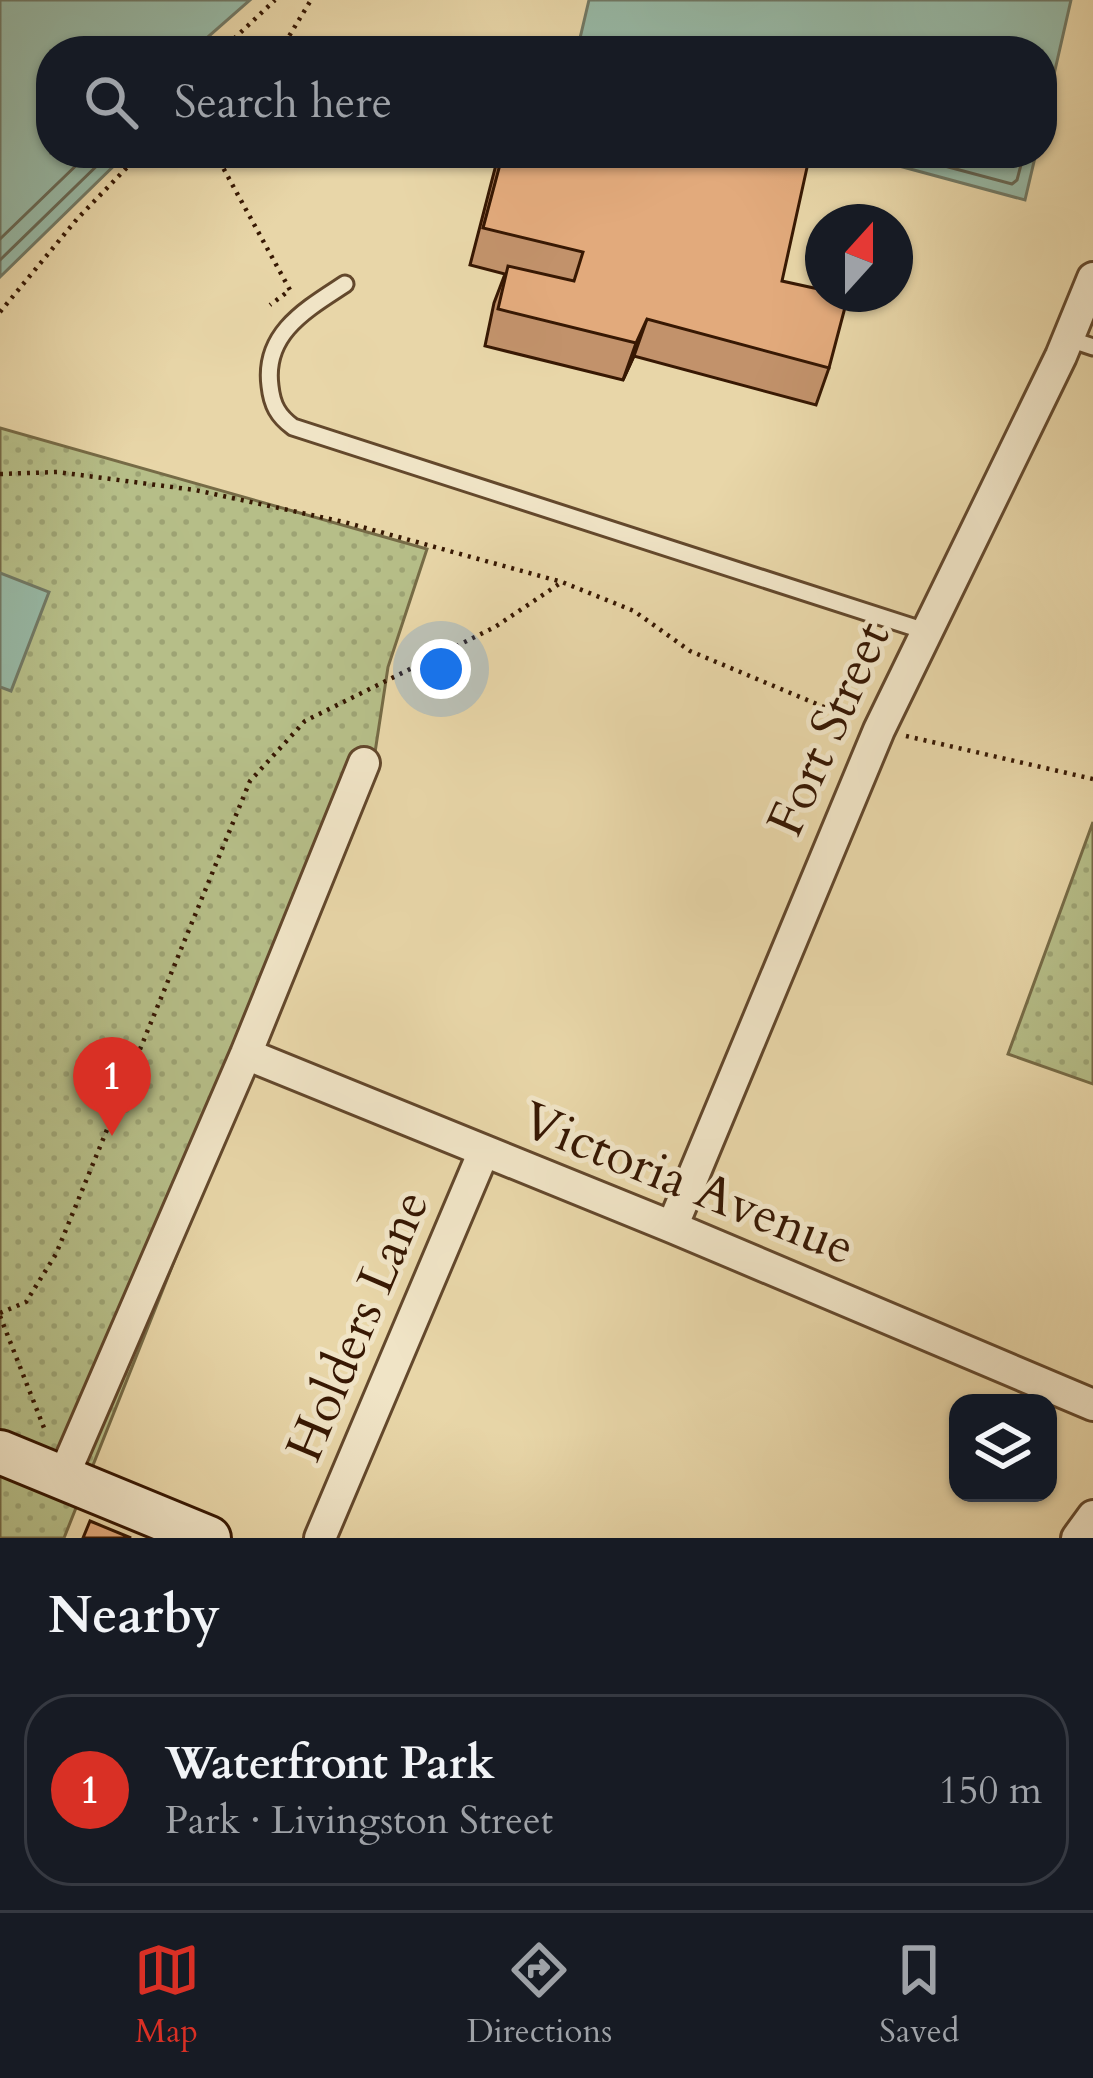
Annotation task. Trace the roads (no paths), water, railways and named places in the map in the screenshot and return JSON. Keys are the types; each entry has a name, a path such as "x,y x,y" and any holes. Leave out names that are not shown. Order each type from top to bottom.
{"street":[{"name":"Fort Street","path":"672,1228 879,730 925,631 1081,343 1093,278"},
{"path":"62,1477 245,1054 364,763"},
{"name":"Victoria Avenue","path":"245,1054 1093,1405"},
{"name":"Holders Lane","path":"320,1538 484,1151"},
{"path":"0,1451 209,1538"},
{"path":"1078,1538 1093,1516"}],"lane":[{"path":"345,284 286,327 270,359 274,406 280,418 293,427 925,631"}],"water":[{"path":"0,0 250,0 209,36 36,36 36,168 112,168 0,277"},
{"path":"589,0 1071,0 1057,61 1057,36 581,36"},
{"path":"907,168 1032,168 1025,200"},
{"path":"0,573 49,592 11,691 0,687"}],"place":[{"name":"Waterfront Park","path":"112,1136"}]}
